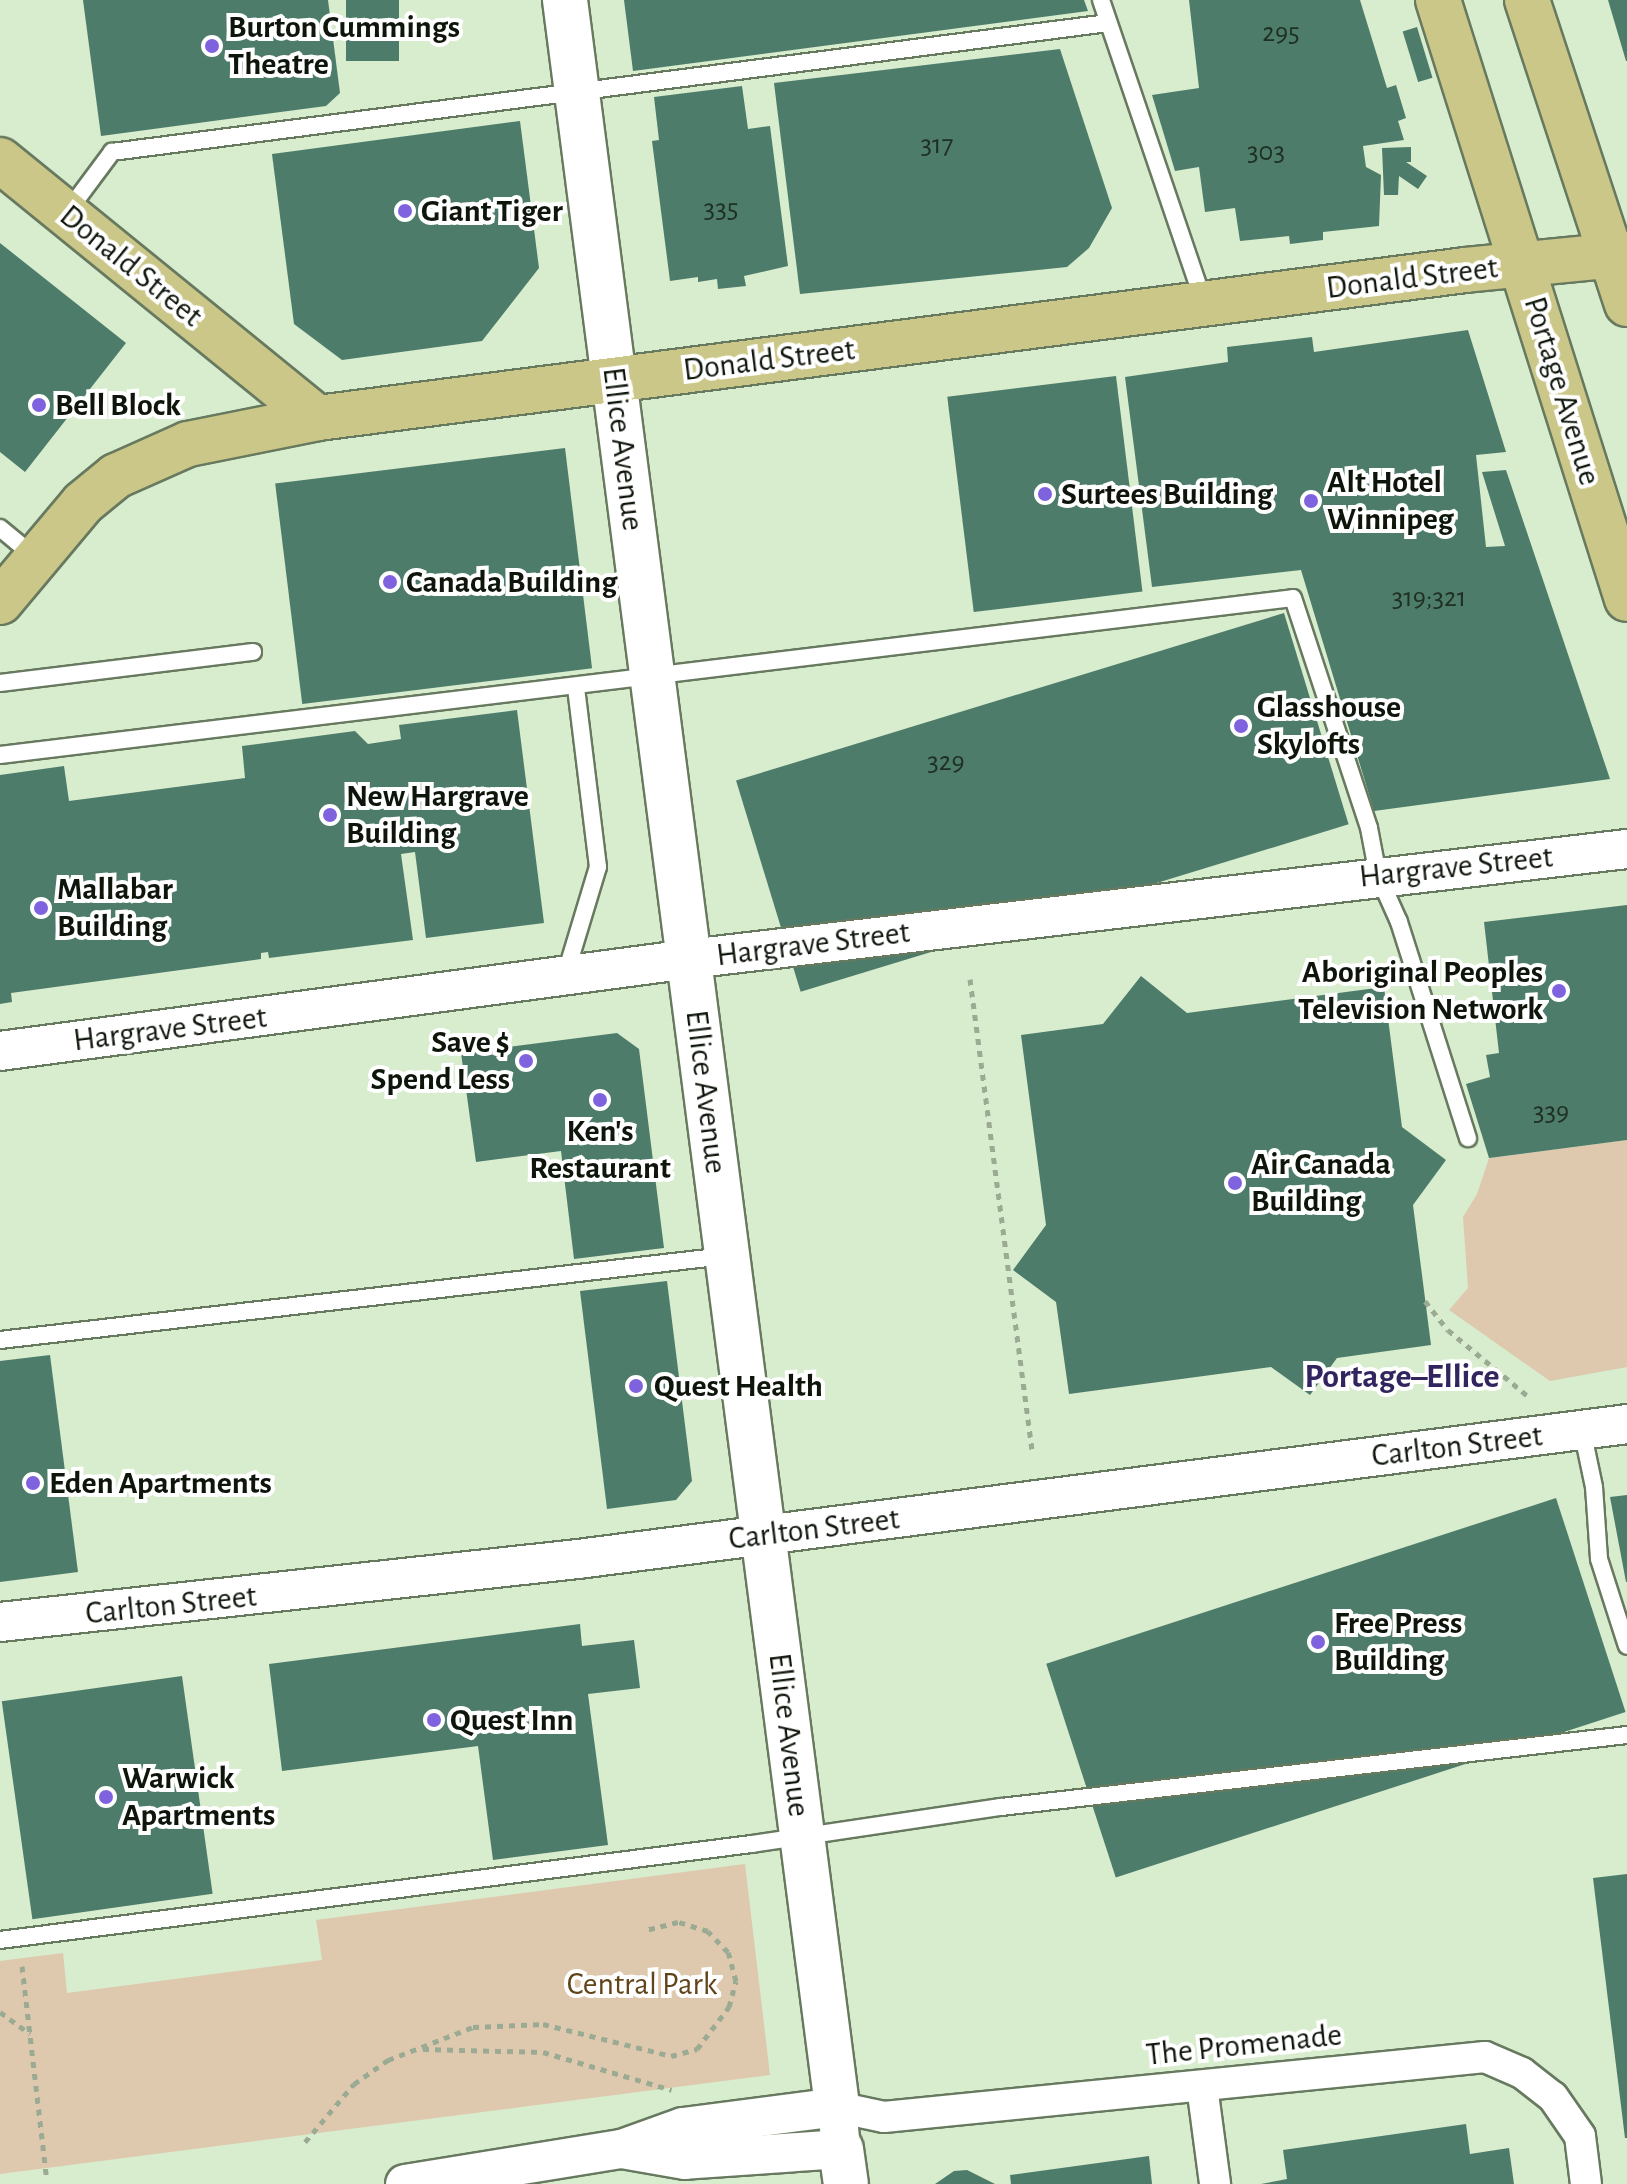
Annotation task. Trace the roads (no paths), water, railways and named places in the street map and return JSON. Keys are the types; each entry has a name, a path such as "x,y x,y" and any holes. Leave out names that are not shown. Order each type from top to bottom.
{"main road":[{"name":"Ellice Avenue","path":"565,0 837,2107"},
{"name":"Portage Avenue","path":"1438,0 1627,599"},
{"path":"1527,0 1619,255 1627,304"},
{"name":"Donald Street","path":"0,160 318,418 1523,264 1619,255"},
{"path":"0,602 83,503 116,476 155,455 318,418"}],"street":[{"name":"Hargrave Street","path":"0,1051 689,959 1378,875 1627,849"},
{"name":"Carlton Street","path":"0,1622 764,1535 1627,1424"},
{"name":"The Promenade","path":"837,2107 884,2117 1485,2057 1522,2073 1553,2097 1580,2136 1586,2184"},
{"path":"1202,2086 1215,2184"},
{"path":"405,2184 622,2149 683,2127 837,2107"},
{"name":"Ellice Avenue","path":"837,2107 844,2167"},
{"path":"622,2149 685,2160 844,2167"}],"lane":[{"path":"1101,0 1205,304"},
{"path":"67,212 112,152 1108,23"},
{"path":"0,528 37,558"},
{"path":"0,755 653,679 1293,598 1369,828 1378,875 1402,932 1468,1138"},
{"path":"0,683 253,652"},
{"path":"565,976 598,867 576,688"},
{"path":"0,1340 728,1255"},
{"path":"1582,1430 1594,1487 1599,1559 1627,1646"},
{"path":"0,1940 802,1835 1627,1735"}],"place":[{"name":"Burton Cummings Theatre","path":"212,46"},
{"name":"Giant Tiger","path":"405,211"},
{"name":"Bell Block","path":"39,405"},
{"name":"Surtees Building","path":"1045,494"},
{"name":"Alt Hotel Winnipeg","path":"1311,501"},
{"name":"Canada Building","path":"390,582"},
{"name":"Glasshouse Skylofts","path":"1241,726"},
{"name":"New Hargrave Building","path":"330,815"},
{"name":"Mallabar Building","path":"41,908"},
{"name":"Aboriginal Peoples Television Network","path":"1559,991"},
{"name":"Save $ Spend Less","path":"526,1061"},
{"name":"Ken's Restaurant","path":"600,1100"},
{"name":"Air Canada Building","path":"1235,1183"},
{"name":"Quest Health","path":"636,1386"},
{"name":"Eden Apartments","path":"33,1483"},
{"name":"Free Press Building","path":"1318,1642"},
{"name":"Quest Inn","path":"434,1720"},
{"name":"Warwick Apartments","path":"106,1797"}],"district":[{"name":"Portage–Ellice","path":"1402,1378"}],"park label":[{"name":"Central Park","path":"642,1984"}]}
